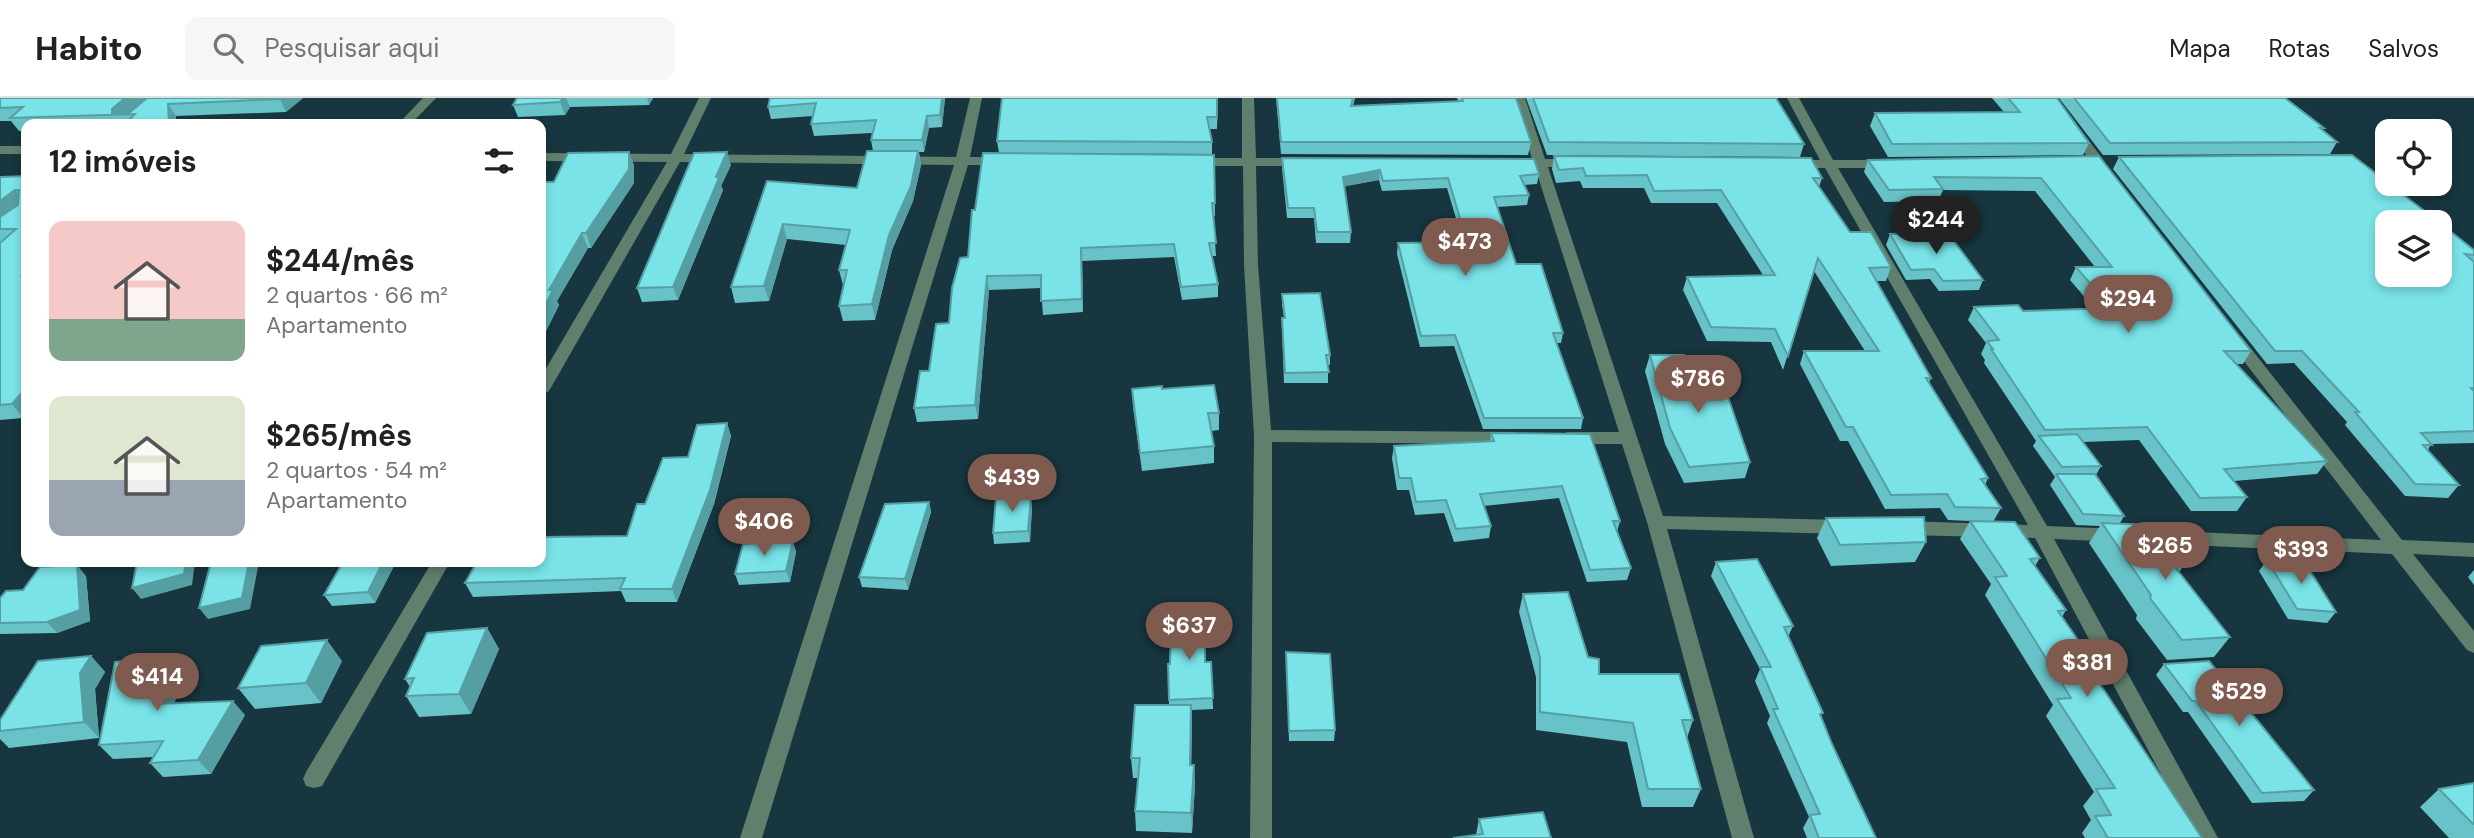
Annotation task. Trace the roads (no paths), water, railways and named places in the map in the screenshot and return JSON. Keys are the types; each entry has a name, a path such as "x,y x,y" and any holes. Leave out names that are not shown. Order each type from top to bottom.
{"street":[{"path":"409,119 430,98"},
{"path":"546,382 675,160 705,98"},
{"path":"751,838 962,161 976,98"},
{"path":"1248,98 1251,265 1263,436 1261,838"},
{"path":"1519,98 1626,438 1656,522 1743,838"},
{"path":"1793,98 2041,532 2207,838"},
{"path":"2052,98 2105,166 2071,163"},
{"path":"0,150 21,150"},
{"path":"546,157 1016,161"},
{"path":"1180,162 1317,162"},
{"path":"1497,163 1594,163"},
{"path":"1774,164 1910,163"},
{"path":"2226,327 2474,645"},
{"path":"1263,436 1626,438"},
{"path":"1656,522 1862,527"},
{"path":"1890,528 2474,550"},
{"path":"314,779 438,567"}]}
